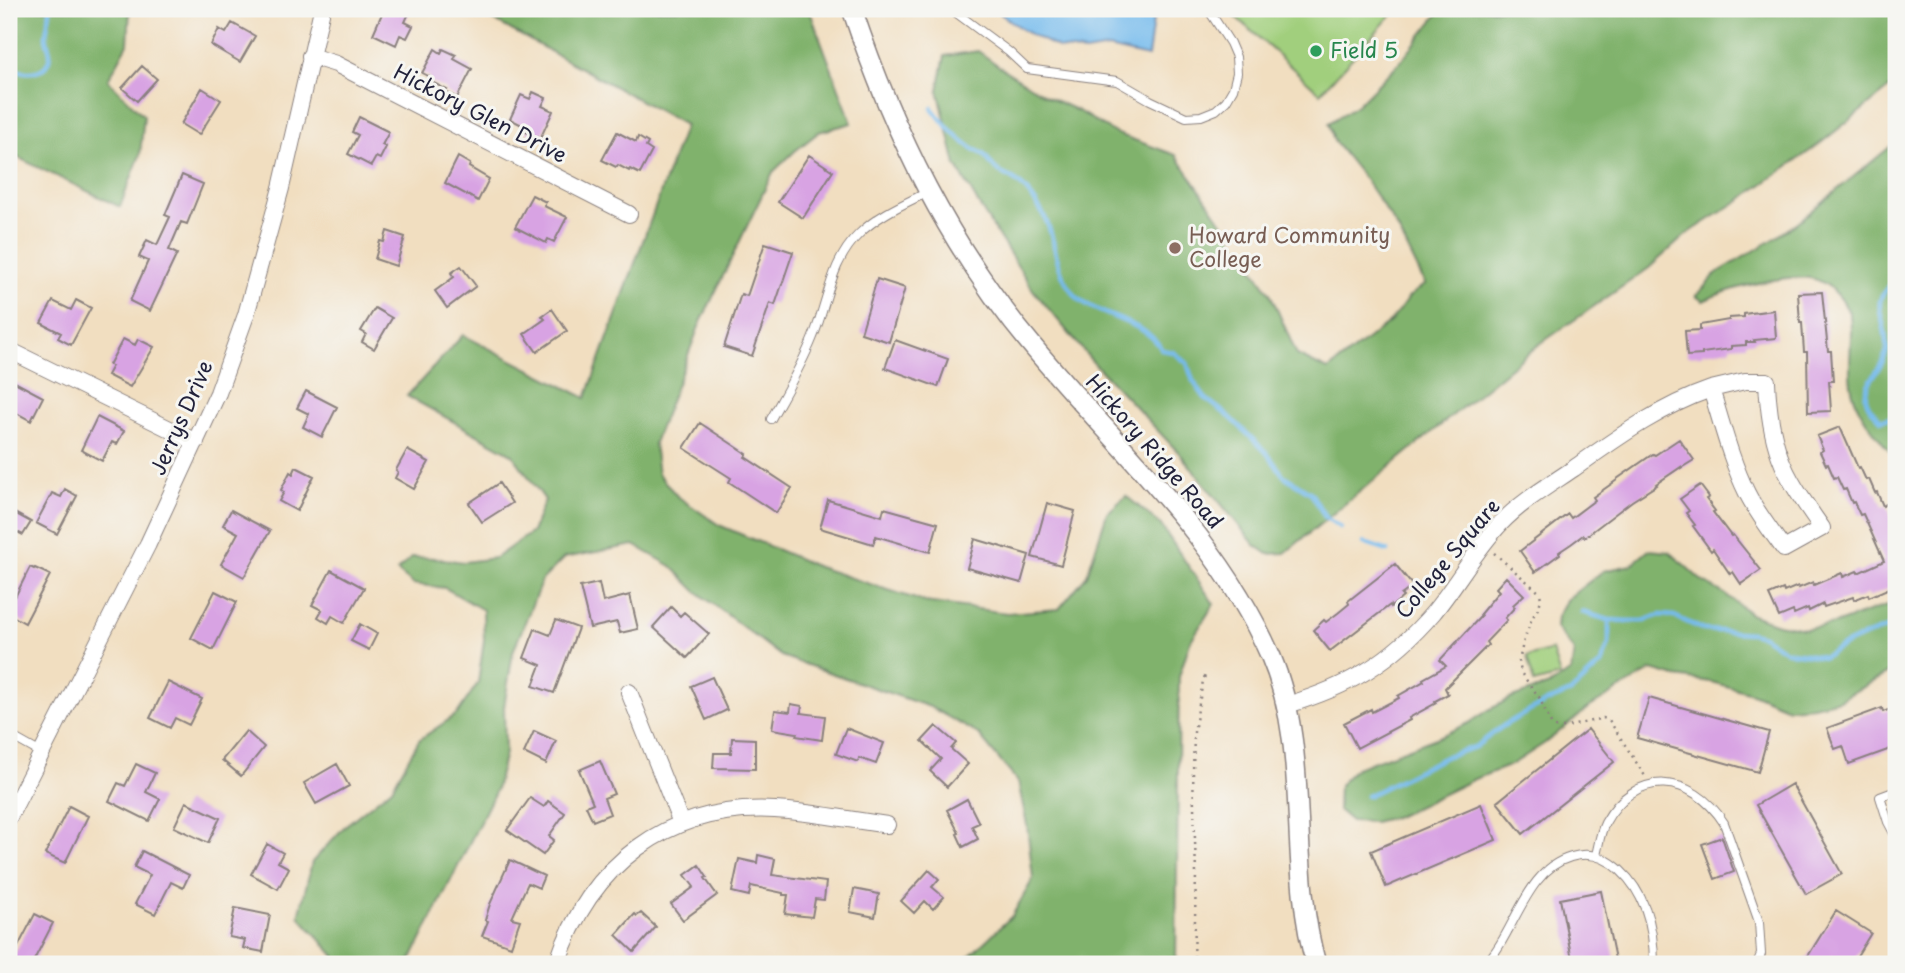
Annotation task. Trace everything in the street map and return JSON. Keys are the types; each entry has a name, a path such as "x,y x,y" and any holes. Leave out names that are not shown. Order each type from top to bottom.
{"street":[{"name":"Jerrys Drive","path":"9,815 148,544 218,393 246,315 281,188 322,9"},
{"name":"Hickory Ridge Road","path":"852,9 891,116 928,192 991,293 1034,349 1193,527 1250,614 1271,658 1287,705 1296,768 1305,917 1316,964"},
{"name":"Hickory Glen Drive","path":"310,56 336,64 629,214"},
{"path":"9,350 196,442"},
{"name":"College Square","path":"1287,705 1344,684 1401,646 1434,612 1483,544 1514,509 1640,422 1711,389 1745,382 1767,381 1772,432 1780,458 1822,528 1784,548 1747,493 1711,389"},
{"path":"629,692 681,823"},
{"path":"557,964 574,921 597,887 637,848 681,823 737,811 775,810 887,825"}],"lane":[{"path":"951,9 1009,52 1027,69 1117,80 1186,117 1201,116 1216,110 1226,101 1233,89 1237,73 1236,57 1230,43 1208,9"},
{"path":"771,419 815,334 836,267 846,249 869,225 928,192"},
{"path":"9,735 41,752"},
{"path":"1596,855 1605,824 1622,801 1637,789 1669,782 1701,796 1716,809 1724,823 1759,922 1761,954 1757,964"},
{"path":"1896,791 1880,797 1896,837"},
{"path":"1485,964 1492,957 1518,909 1550,868 1564,859 1580,854 1596,855 1613,864 1630,880 1649,917 1654,942 1654,964"}],"path":[{"path":"1483,544 1540,593 1539,607 1527,630 1519,661 1521,673 1539,697 1551,724 1556,727 1603,718 1609,720 1650,785"},
{"path":"1194,964 1194,732 1206,673"}],"green space":[{"path":"9,9 130,9 128,44 108,80 144,116 140,155 120,207 17,157 9,174"},
{"path":"473,9 809,9 852,123 819,132 773,172 700,324 654,443 658,474 677,496 719,525 818,567 925,602 1007,613 1059,609 1087,575 1107,513 1126,496 1160,524 1214,604 1190,642 1179,677 1176,964 961,964 1012,916 1033,879 1027,825 1018,782 978,734 930,707 781,656 696,591 671,566 634,545 564,558 542,580 513,652 504,707 505,753 496,790 409,964 332,964 335,956 299,916 312,862 346,825 392,788 419,740 457,714 478,683 484,640 483,610 445,588 413,584 397,571 412,557 464,562 495,558 532,532 545,500 512,454 407,396 463,335 586,398 685,125"},
{"name":"Field 5","path":"1227,9 1397,9 1320,93"},
{"path":"1442,9 1896,9 1896,83 1817,146 1687,234 1649,268 1537,346 1285,553 1268,554 1255,545 1180,454 1091,360 1033,290 956,165 938,90 945,56 978,51 1048,97 1115,133 1176,155 1270,293 1297,355 1328,370 1391,321 1409,297 1425,284 1397,227 1366,181 1334,141 1329,123 1357,105 1399,63"},
{"path":"1896,142 1896,459 1869,425 1852,392 1850,316 1840,298 1830,288 1814,279 1789,278 1742,287 1703,301 1696,296 1717,273 1798,222"},
{"path":"1649,550 1670,552 1702,581 1725,594 1752,615 1778,624 1805,629 1835,624 1896,602 1896,669 1839,700 1788,708 1752,693 1652,670 1590,707 1545,743 1511,765 1472,780 1398,816 1374,822 1351,821 1338,810 1339,785 1356,768 1439,737 1512,698 1552,684 1571,671 1574,651 1556,628 1557,617 1566,600 1603,571 1631,565"},
{"path":"1552,650 1560,676 1534,683 1527,657"}],"water":[{"path":"994,9 1145,9 1154,13 1148,57 1108,48 1085,52 1058,48 1024,31"}],"building":[{"path":"384,9 411,9 405,22 413,26 407,38 400,35 396,45 373,34"},
{"path":"232,23 255,36 240,62 211,45 219,29 226,33"},
{"path":"435,49 441,53 443,49 456,55 454,59 472,69 457,98 428,80 430,77 422,73"},
{"path":"142,66 157,79 137,101 122,88"},
{"path":"202,88 221,100 199,135 181,124"},
{"path":"533,92 546,98 542,106 553,111 540,139 526,132 528,128 510,119 521,95 530,99"},
{"path":"359,117 389,132 382,145 386,147 380,159 376,157 371,166 348,154 358,135 352,132"},
{"path":"617,132 636,142 638,137 648,143 646,147 652,151 640,174 602,160"},
{"path":"809,155 833,171 803,218 778,202"},
{"path":"458,157 489,179 478,201 445,183"},
{"path":"182,175 203,184 187,224 181,222 169,250 177,254 150,311 130,301 148,261 139,257 147,240 157,245 170,217 165,215"},
{"path":"532,195 546,202 544,206 567,217 554,242 548,239 546,243 515,227"},
{"path":"387,231 405,237 396,266 375,259 380,241 384,242"},
{"path":"765,243 793,252 775,305 770,303 752,356 724,347 741,294 747,296"},
{"path":"461,266 476,286 447,308 435,291 454,277 451,273"},
{"path":"877,279 905,288 889,342 861,333"},
{"path":"1822,292 1828,351 1831,351 1831,411 1808,412 1807,352 1804,352 1798,293"},
{"path":"76,300 91,308 71,345 58,338 61,333 41,323 53,301 71,310"},
{"path":"375,308 392,318 374,349 362,342 366,334 361,331"},
{"path":"552,309 567,331 537,352 524,334 545,319 542,316"},
{"path":"1774,310 1776,338 1754,340 1755,342 1746,342 1746,345 1731,346 1731,349 1687,356 1685,331 1700,330 1700,325 1744,317 1744,314"},
{"path":"123,339 135,345 138,339 154,347 130,387 107,375 112,366 109,365"},
{"path":"895,340 948,359 938,387 885,368"},
{"path":"9,379 43,397 31,421 9,409"},
{"path":"306,391 337,407 322,437 303,427 309,414 297,408"},
{"path":"97,417 124,431 117,444 112,442 102,461 81,450"},
{"path":"700,423 792,488 776,513 729,482 731,478 684,448"},
{"path":"1840,427 1858,468 1860,467 1866,480 1869,479 1883,506 1886,504 1896,527 1896,590 1894,586 1869,597 1868,594 1854,600 1853,597 1824,607 1823,604 1809,611 1808,608 1794,614 1793,611 1779,617 1769,595 1813,582 1814,585 1842,573 1843,577 1857,571 1858,573 1884,561 1863,514 1860,515 1837,477 1834,478 1820,452 1823,450 1817,436"},
{"path":"1679,439 1694,460 1656,484 1585,537 1583,535 1535,572 1520,551 1568,514 1571,518 1617,479"},
{"path":"407,450 429,462 414,489 395,478 398,472 396,470"},
{"path":"296,467 314,476 297,511 279,501 290,472 293,474"},
{"path":"499,483 512,503 482,522 469,503"},
{"path":"1700,485 1709,497 1706,499 1715,511 1713,512 1761,570 1741,584 1693,526 1695,525 1686,513 1689,511 1680,499"},
{"path":"65,489 77,496 57,534 36,523 52,493 61,497"},
{"path":"828,500 882,516 884,508 938,523 930,552 876,536 873,544 820,528"},
{"path":"1047,503 1075,511 1061,565 1032,557"},
{"path":"9,510 31,522 23,535 9,528"},
{"path":"231,510 270,531 244,577 221,564 238,533 223,525"},
{"path":"975,539 1029,555 1021,583 967,568"},
{"path":"1395,564 1413,586 1391,607 1390,605 1330,651 1313,630 1338,613 1349,604 1348,601"},
{"path":"30,567 50,575 25,623 9,614 9,596 14,599"},
{"path":"331,570 364,588 344,623 332,616 328,623 318,617 322,610 312,605"},
{"path":"1506,577 1524,595 1513,605 1515,607 1505,618 1507,620 1486,642 1488,645 1445,688 1448,694 1409,718 1410,720 1357,748 1344,723 1399,698 1398,696 1446,666 1440,660 1481,616 1499,591 1496,588"},
{"path":"599,583 603,602 630,595 638,629 620,633 617,622 590,628 580,587"},
{"path":"215,591 237,602 213,650 191,638"},
{"path":"671,607 680,616 684,612 709,634 687,658 653,627"},
{"path":"556,620 578,628 554,693 533,686 541,665 524,658 535,629 550,635"},
{"path":"360,624 377,634 369,650 351,641"},
{"path":"712,677 727,710 706,720 691,686"},
{"path":"168,682 202,699 189,725 175,718 170,728 150,718"},
{"path":"1649,698 1769,732 1758,772 1637,738"},
{"path":"791,704 802,706 801,713 825,716 822,740 772,729 775,710 790,712"},
{"path":"1896,707 1896,747 1849,764 1843,746 1835,749 1827,728 1882,708 1883,712"},
{"path":"936,726 956,743 951,749 968,764 947,787 930,771 941,759 922,741"},
{"path":"846,728 884,743 876,764 859,758 858,762 836,754"},
{"path":"1588,729 1614,762 1523,834 1497,802"},
{"path":"246,731 264,747 241,776 222,760"},
{"path":"534,731 556,741 546,764 524,753"},
{"path":"732,738 755,739 755,769 713,768 714,753 731,753"},
{"path":"600,761 614,794 604,798 610,814 593,821 586,806 593,803 579,770"},
{"path":"136,764 155,773 146,792 160,799 149,821 109,801 118,783 125,786"},
{"path":"337,764 349,786 316,804 304,783"},
{"path":"1792,784 1842,874 1806,894 1756,805"},
{"path":"530,798 544,807 548,801 565,813 549,836 554,840 543,855 507,830"},
{"path":"967,799 979,823 972,826 978,839 963,847 947,810"},
{"path":"186,802 220,818 208,843 174,827"},
{"path":"1481,804 1496,840 1386,887 1371,851"},
{"path":"69,806 88,816 65,863 45,854"},
{"path":"1722,837 1734,872 1715,879 1702,844"},
{"path":"267,844 283,853 278,862 289,868 278,889 251,874"},
{"path":"142,851 189,875 183,888 171,882 155,914 135,904 150,875 134,867"},
{"path":"758,855 775,859 772,875 826,882 824,900 815,899 812,917 785,914 788,895 783,893 751,886 749,896 732,892 739,859 757,863"},
{"path":"510,860 544,876 539,888 528,883 512,918 520,920 511,946 482,936 488,921 485,920 490,904"},
{"path":"699,865 717,895 683,920 671,904 694,887 685,875"},
{"path":"929,870 939,879 932,887 944,897 933,909 925,901 914,913 901,901"},
{"path":"854,889 879,894 875,917 850,912"},
{"path":"1601,891 1616,964 1573,964 1560,899"},
{"path":"235,908 270,915 263,952 243,948 245,940 229,937"},
{"path":"1836,911 1871,933 1852,964 1803,964"},
{"path":"641,913 656,927 634,952 616,935 635,914 637,916"},
{"path":"35,914 53,923 32,964 9,964"}],"waterway":[{"path":"9,67 28,72 45,67 50,54 46,37 50,9"},
{"path":"932,108 958,138 983,154 993,166 1019,184 1034,200 1046,220 1063,276 1077,297 1145,332 1162,350 1173,352 1187,363 1193,381 1205,398 1231,418 1266,452 1284,476 1311,493 1325,517 1340,527"},
{"path":"1896,278 1887,288 1880,303 1887,347 1866,393 1871,410 1881,420 1896,417"},
{"path":"1364,543 1388,551"},
{"path":"1582,612 1609,620 1627,621 1643,621 1660,615 1674,616 1704,630 1751,633 1763,636 1785,651 1824,657 1850,642 1896,625"},
{"path":"1367,796 1447,756 1475,747 1522,715 1571,692 1601,664 1609,644 1609,620"}],"place":[{"name":"Field 5","path":"1316,51"},
{"name":"Howard Community College","path":"1175,248"}]}
